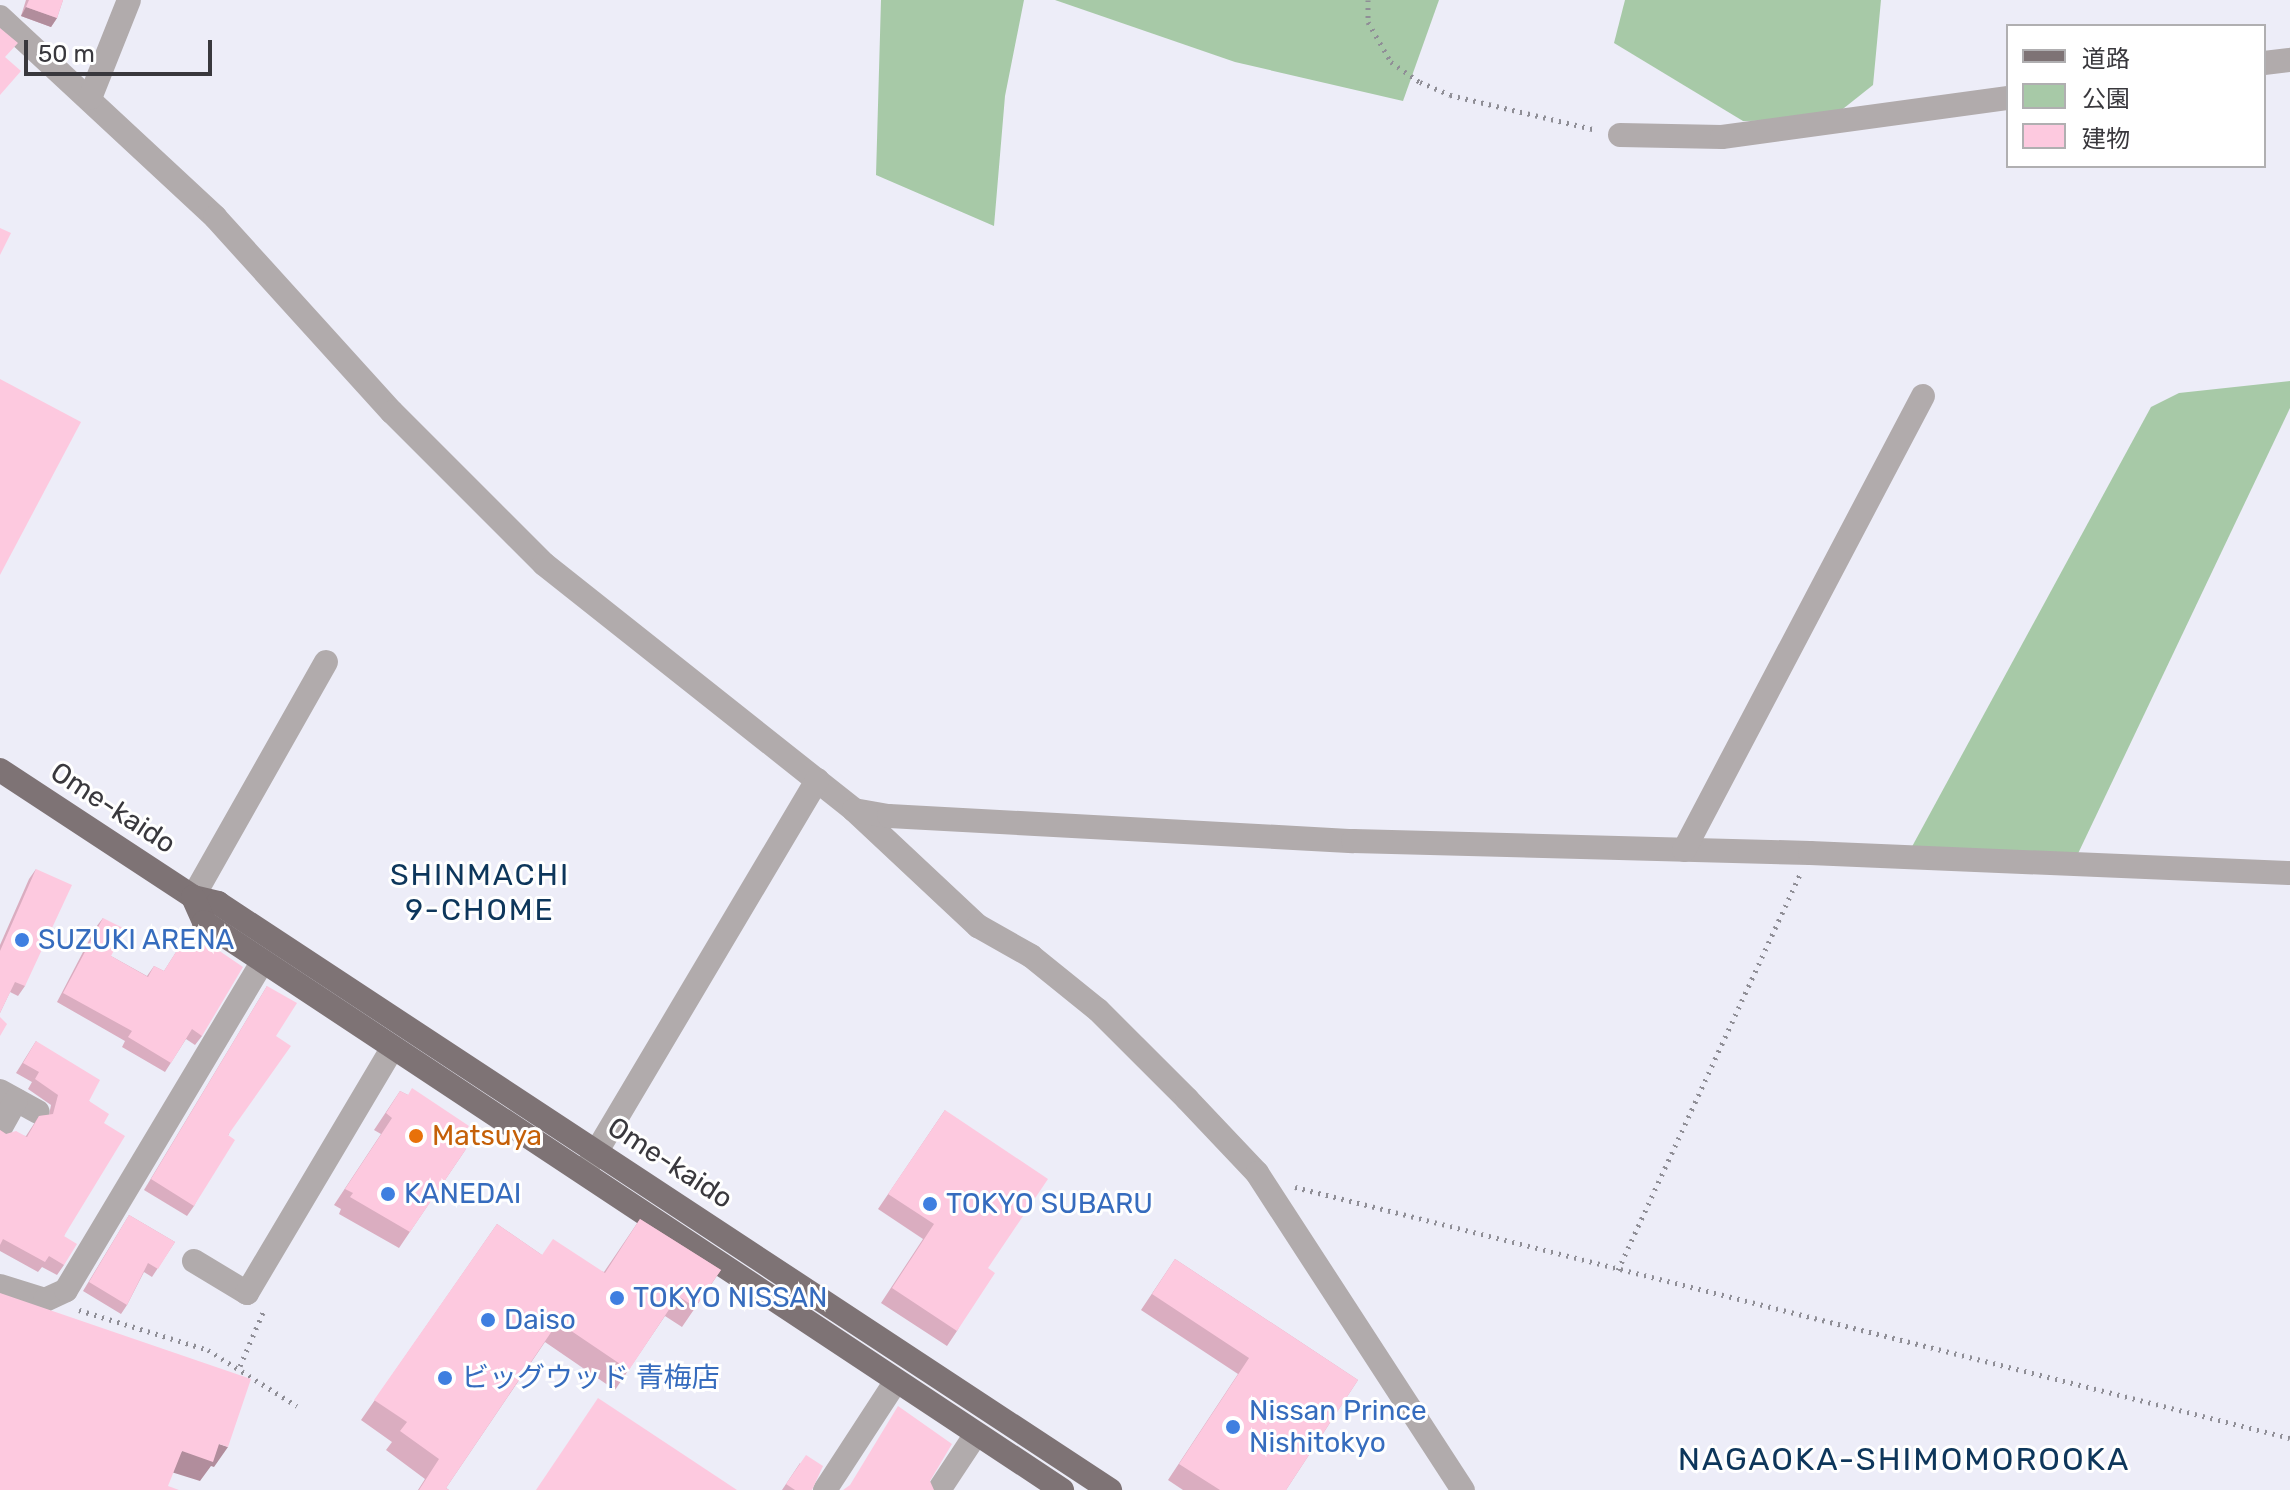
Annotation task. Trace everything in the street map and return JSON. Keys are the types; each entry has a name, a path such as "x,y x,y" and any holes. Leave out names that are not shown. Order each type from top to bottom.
{"main road":[{"name":"Ome-kaido","path":"0,770 193,897 218,903 1110,1490"},
{"name":"Ome-kaido","path":"193,897 204,922 582,1176 976,1434 1051,1487"}],"street":[{"path":"90,98 129,0"},
{"path":"0,17 215,217 392,412 544,564 854,810 978,926 1031,956 1098,1010 1241,1155 1277,1201 1463,1490"},
{"path":"2266,63 2290,60"},
{"path":"1620,135 1722,137 2006,98"},
{"path":"1684,850 1923,396"},
{"path":"193,897 326,662"},
{"path":"582,1176 817,780"},
{"path":"854,810 1353,841 1810,853 2290,873"},
{"path":"0,1286 45,1300 60,1297 263,961"},
{"path":"194,1261 247,1293 392,1049"},
{"path":"0,1129 8,1096 38,1112"},
{"path":"825,1490 896,1381"},
{"path":"939,1490 976,1434"}],"path":[{"path":"1368,0 1368,22 1391,62 1420,82 1450,95 1620,135"},
{"path":"1618,1270 1810,853"},
{"path":"1277,1201 1288,1185 2290,1438"},
{"path":"60,1297 65,1305 208,1350 297,1406"}],"green space":[{"path":"881,0 1024,0 1005,96 994,226 876,175"},
{"path":"1055,0 1439,0 1403,101 1235,62"},
{"path":"1625,0 1881,0 1873,85 1829,120 1743,121 1614,43"},
{"path":"2290,381 2290,408 2074,862 1908,854 2151,407 2179,393"}],"building":[{"path":"29,0 63,0 57,18 26,7"},
{"path":"0,28 18,43 5,57 21,71 0,95"},
{"path":"0,228 11,233 0,255"},
{"path":"0,379 81,422 0,575"},
{"path":"36,869 72,885 25,986 15,982 0,1013 0,951"},
{"path":"103,918 125,929 111,956 148,977 154,966 164,971 183,941 193,947 199,937 243,967 202,1036 192,1029 171,1063 128,1037 132,1031 63,993"},
{"path":"267,986 297,1003 276,1036 291,1046 228,1135 235,1140 194,1206 151,1179"},
{"path":"0,1017 7,1024 0,1036"},
{"path":"36,1041 100,1080 89,1101 109,1114 104,1123 125,1136 64,1236 77,1244 64,1265 49,1256 45,1262 3,1239 0,1245 0,1130 6,1134 16,1131 27,1137 39,1116 53,1114 58,1095 35,1079 39,1072 23,1063"},
{"path":"412,1088 469,1126 457,1143 466,1149 410,1232 350,1197 353,1193 345,1189 392,1118 386,1113 400,1091 408,1095"},
{"path":"945,1110 1048,1179 988,1268 995,1273 957,1331 892,1288 934,1224 888,1194"},
{"path":"129,1215 175,1242 158,1269 148,1263 127,1305 89,1282"},
{"path":"640,1219 721,1270 695,1307 678,1296 629,1370 558,1322 446,1488 449,1490 419,1490 439,1459 400,1431 407,1422 374,1400 497,1224 542,1255 553,1239 605,1273"},
{"path":"1175,1259 1358,1380 1286,1490 1220,1490 1179,1464 1249,1358 1152,1294"},
{"path":"0,1293 251,1379 228,1447 219,1444 213,1462 182,1451 168,1486 179,1490 0,1490"},
{"path":"598,1398 737,1490 536,1490"},
{"path":"898,1406 952,1444 930,1481 934,1490 843,1490 850,1485"},
{"path":"806,1455 823,1466 812,1490 795,1490 786,1484"}],"place":[{"name":"SUZUKI ARENA","path":"22,940"},
{"name":"Matsuya","path":"416,1136"},
{"name":"KANEDAI","path":"388,1194"},
{"name":"TOKYO SUBARU","path":"930,1204"},
{"name":"TOKYO NISSAN","path":"617,1298"},
{"name":"Daiso","path":"488,1320"},
{"name":"ビッグウッド 青梅店","path":"445,1378"},
{"name":"Nissan Prince Nishitokyo","path":"1233,1427"}],"district":[{"name":"SHINMACHI 9-CHOME","path":"480,892"},
{"name":"NAGAOKA-SHIMOMOROOKA","path":"1904,1459"}]}
